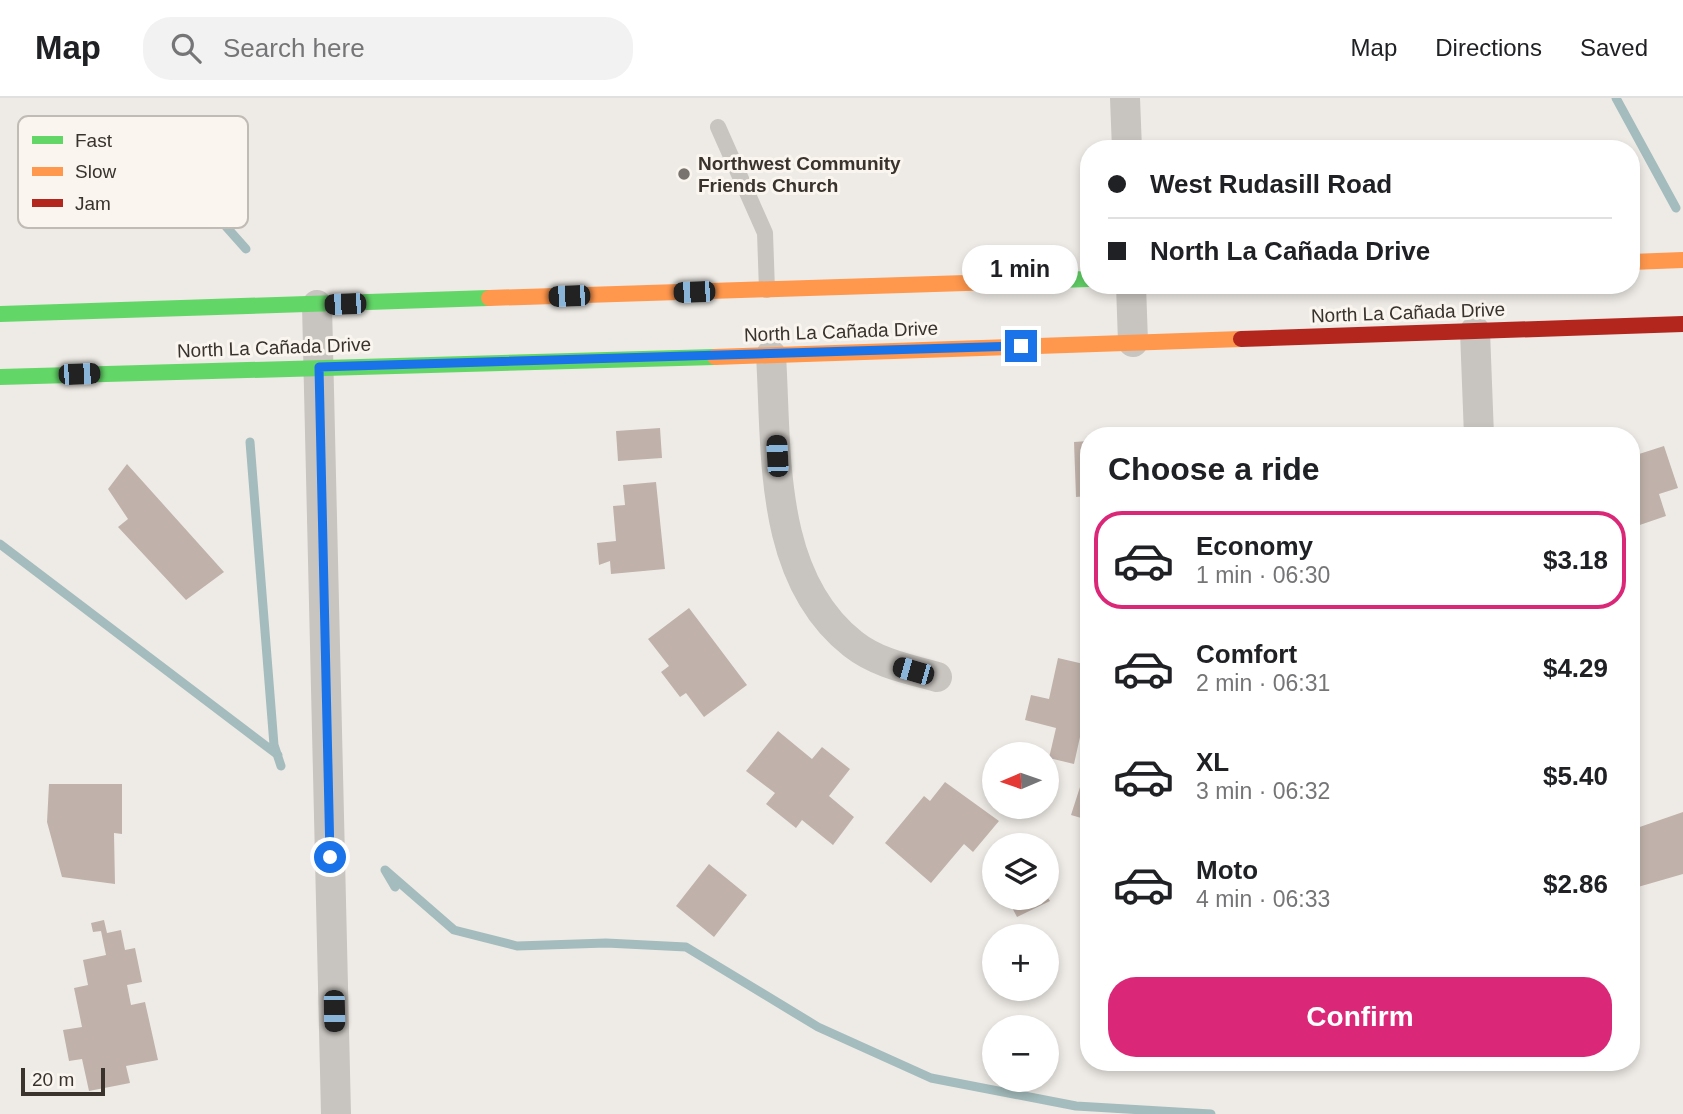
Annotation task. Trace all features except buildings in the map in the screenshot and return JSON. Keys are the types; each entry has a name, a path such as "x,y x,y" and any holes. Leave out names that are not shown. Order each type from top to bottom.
{"main road":[{"path":"1640,262 1683,260"},
{"path":"0,314 1080,279"},
{"name":"North La Cañada Drive","path":"0,377 771,355 1683,324"}],"street":[{"path":"1125,98 1127,140"},
{"path":"1131,294 1133,342"},
{"path":"317,305 336,1114"},
{"path":"1475,331 1479,427"},
{"path":"771,355 783,514 796,570 821,615 854,645 887,663 937,677"}],"lane":[{"path":"718,127 765,233 767,290"}],"waterway":[{"path":"1616,98 1639,140"},
{"path":"1640,142 1676,208"},
{"path":"227,228 246,249"},
{"path":"250,442 274,745 281,766"},
{"path":"0,544 278,755"},
{"path":"395,887 385,870 454,930 517,946 606,943 686,947 818,1027 931,1078 1076,1106 1211,1114"}],"traffic: fast":[{"path":"997,282 1080,279"},
{"path":"0,314 489,298"},
{"path":"0,377 715,357"}],"traffic: slow":[{"path":"1640,262 1683,260"},
{"path":"489,298 997,282"},
{"path":"715,357 1241,339"}],"traffic: jam":[{"path":"1241,339 1683,324"}],"place":[{"name":"Northwest Community Friends Church","path":"684,174"}],"route":[{"path":"330,857 319,367 1021,346"}]}
